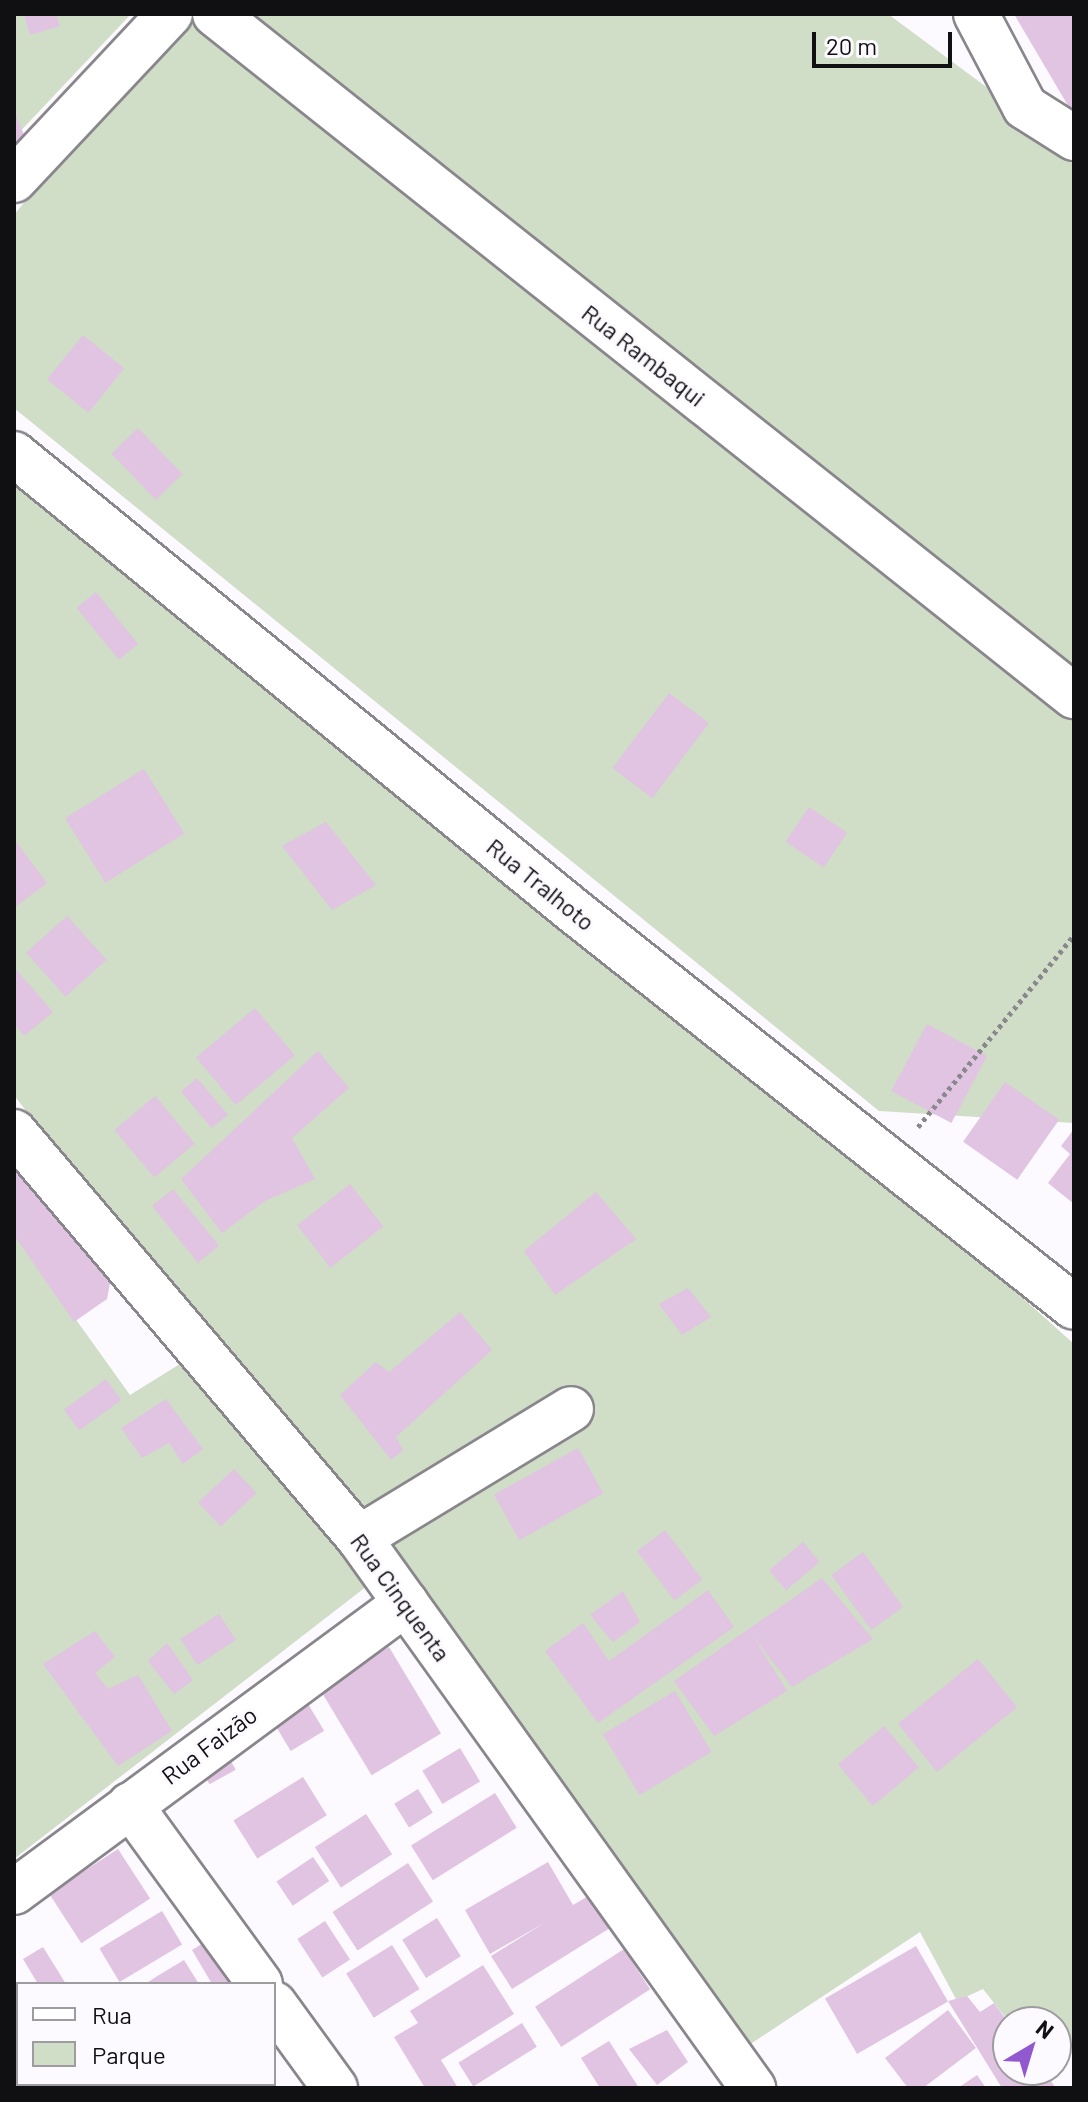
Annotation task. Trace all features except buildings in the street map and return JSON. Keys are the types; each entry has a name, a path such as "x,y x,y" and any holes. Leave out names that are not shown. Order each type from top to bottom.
{"street":[{"path":"14,180 170,14"},
{"name":"Rua Rambaqui","path":"215,14 1074,696"},
{"path":"976,14 1025,107 1074,138"},
{"name":"Rua Tralhoto","path":"14,454 575,912 892,1159 1074,1307"},
{"name":"Rua Cinquenta","path":"14,1132 359,1538 753,2088"},
{"path":"359,1538 571,1409"},
{"name":"Rua Faizão","path":"14,1892 406,1603"},
{"path":"130,1805 259,1982"},
{"path":"276,2007 335,2088"}],"path":[{"path":"892,1159 1074,935"}],"green space":[{"path":"14,14 131,14 14,138"},
{"path":"175,14 888,14 1074,152 1074,1123 879,1111 14,408 14,215"},
{"path":"14,466 807,1105 1074,1344 1072,2047 1072,2006 996,2006 983,1989 957,2001 920,1932 743,2049 14,1095"},
{"path":"14,1233 130,1395 196,1354 367,1586 14,1859"}]}
